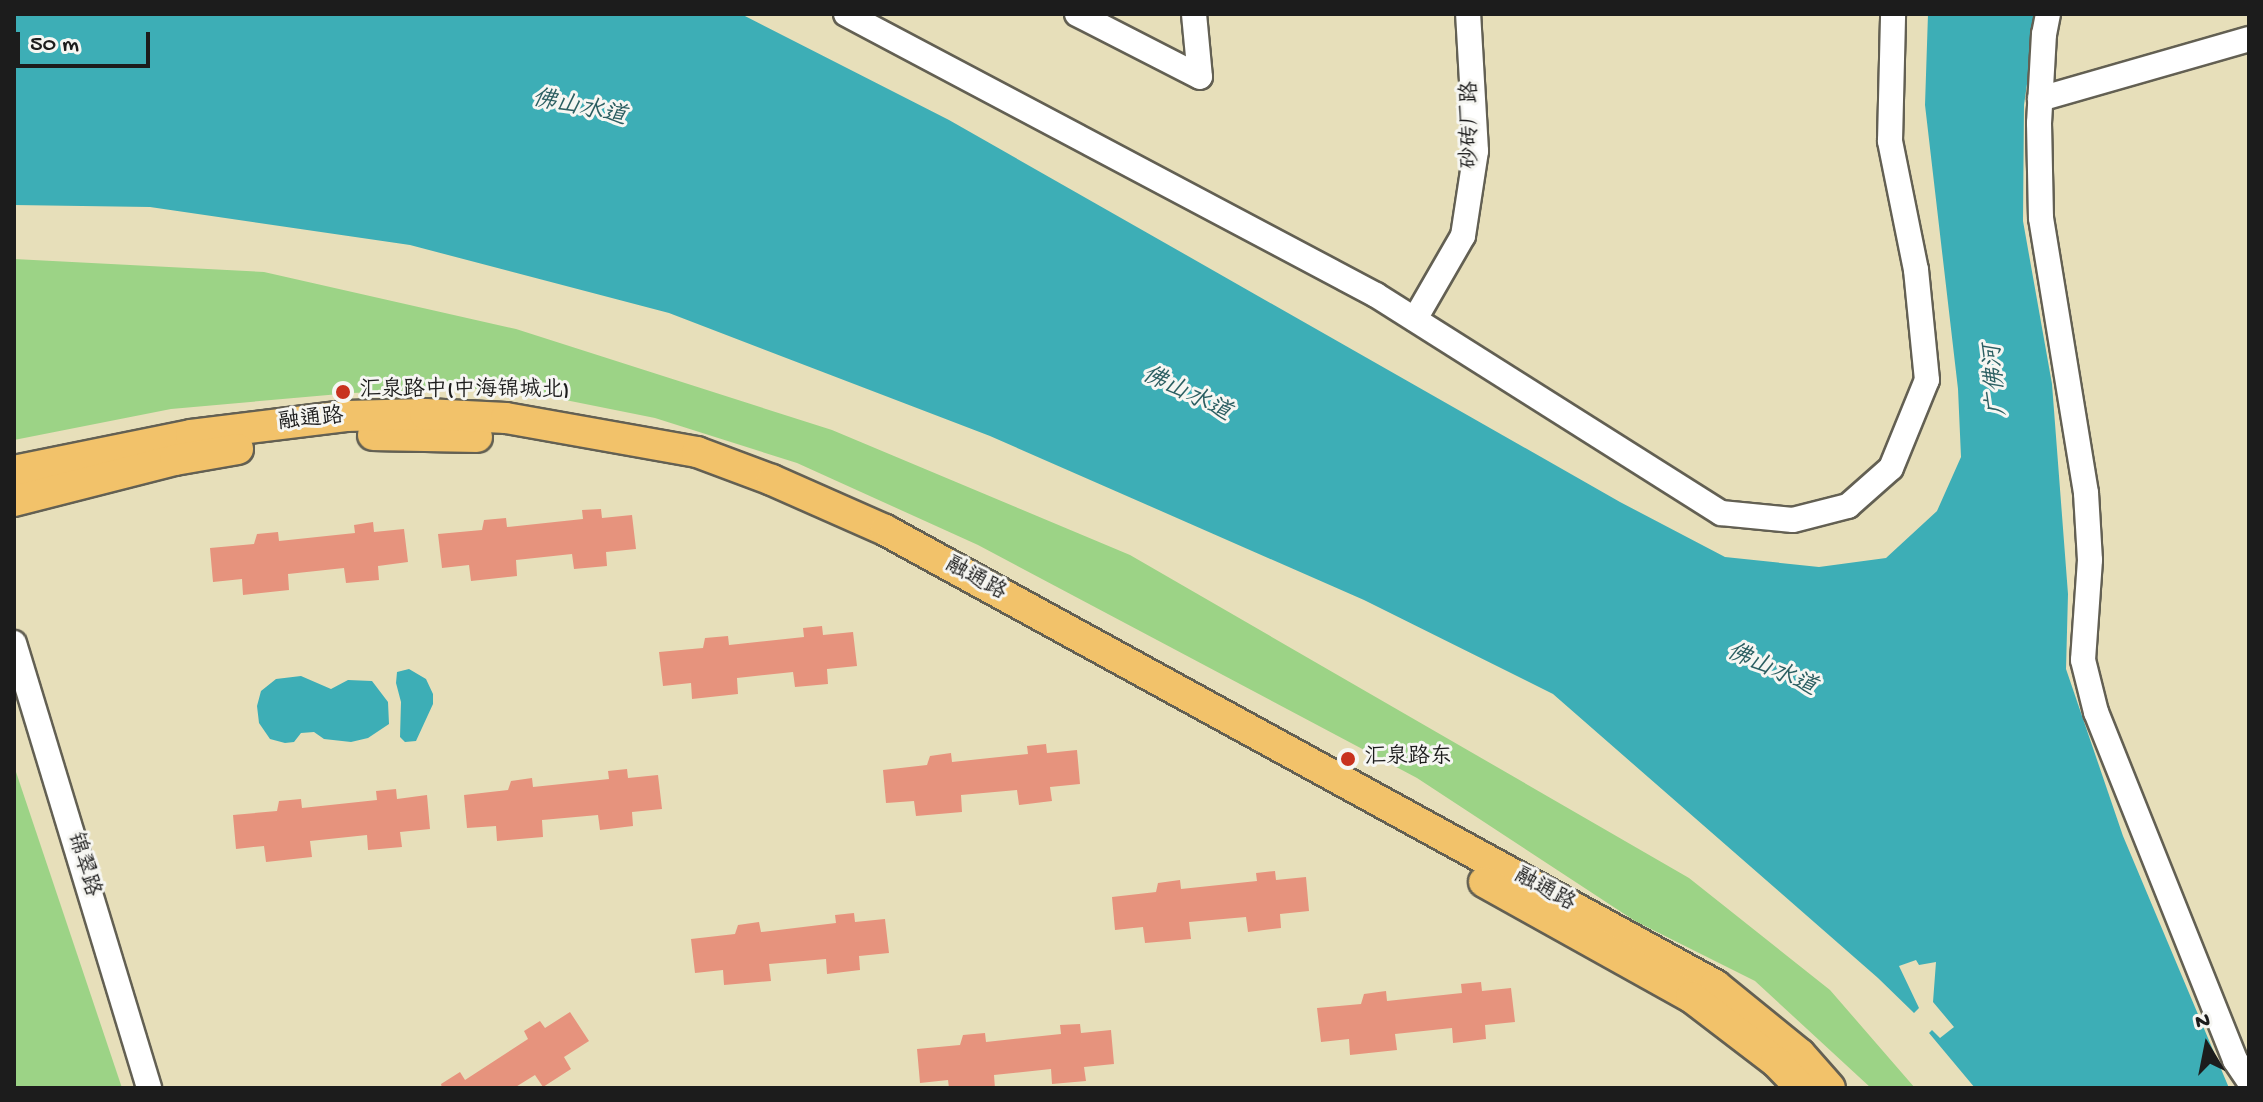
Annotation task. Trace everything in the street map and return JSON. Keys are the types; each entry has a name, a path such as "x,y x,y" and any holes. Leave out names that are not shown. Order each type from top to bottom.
{"main road":[{"name":"融通路","path":"14,471 191,435 346,416 425,414 506,418 697,452 772,480 885,530 1715,985 1800,1054 1830,1088"},
{"name":"融通路","path":"14,501 175,460 339,436 510,439 621,455 718,480 878,545 1316,786 1691,997 1776,1062 1801,1088"}],"street":[{"path":"846,14 1376,295 1721,513 1793,520 1848,506 1891,468 1927,380 1916,270 1890,141 1893,14"},
{"path":"1077,14 1200,77 1194,14"},
{"name":"砂砖厂路","path":"1415,319 1463,236 1476,151 1468,14"},
{"path":"2048,14 2040,99 2041,218 2086,493 2090,560 2083,660 2096,712 2235,1060 2249,1081"},
{"path":"2040,99 2249,39"},
{"name":"锦翠路","path":"14,643 149,1088"}],"green space":[{"path":"14,259 264,272 516,329 832,430 1130,555 1689,878 1830,990 1915,1088 1871,1088 1755,981 1635,921 1417,778 978,545 797,463 655,418 505,388 351,393 171,409 14,440"},
{"path":"14,766 122,1088 14,1088"}],"water":[{"path":"14,14 741,14 949,120 1620,502 1725,557 1819,567 1886,558 1937,511 1961,457 1958,389 1925,105 1928,14 2037,14 2024,105 2023,221 2052,384 2068,594 2066,669 2123,836 2229,1088 1975,1088 1929,1033 1932,1030 1940,1038 1954,1027 1933,1002 1936,962 1919,965 1916,960 1899,966 1919,1008 1914,1013 1553,694 1364,600 990,436 669,313 410,245 150,207 14,205"},
{"path":"409,669 426,679 433,694 433,704 416,741 405,742 400,737 401,702 396,683 397,672"},
{"path":"301,676 331,689 348,680 372,681 388,702 389,724 368,738 351,742 324,739 314,732 301,733 294,742 270,739 259,723 257,706 261,691 276,679"}],"building":[{"path":"601,509 602,518 632,515 636,549 606,552 607,566 574,569 572,554 516,560 517,576 471,581 469,565 442,568 438,534 482,530 484,520 506,518 507,527 583,519 582,510"},
{"path":"373,522 374,532 404,529 408,562 378,566 379,580 346,583 344,568 288,574 289,590 243,595 242,579 213,582 210,548 254,544 257,534 278,532 279,541 355,533 354,525"},
{"path":"822,626 823,635 853,632 857,666 827,669 828,684 795,687 793,672 737,678 738,694 692,699 691,683 663,686 659,652 703,648 705,638 728,636 729,645 804,637 803,628"},
{"path":"1046,744 1047,753 1077,750 1080,784 1050,787 1052,801 1019,805 1017,790 961,795 962,812 916,816 914,801 886,803 883,770 927,765 930,756 951,753 952,762 1028,754 1027,746"},
{"path":"627,769 628,778 658,775 662,809 632,812 633,826 600,830 598,815 542,820 543,837 497,841 496,826 467,828 464,795 508,790 511,781 532,778 533,787 609,779 608,771"},
{"path":"396,789 397,799 427,795 430,829 400,832 402,847 368,850 367,835 310,841 312,857 266,862 264,846 236,849 233,815 277,811 279,801 301,799 302,808 377,800 376,791"},
{"path":"1275,871 1276,880 1306,877 1309,911 1280,914 1281,928 1248,932 1246,917 1189,922 1191,939 1145,943 1143,927 1115,930 1112,897 1156,892 1158,883 1180,880 1181,889 1257,881 1256,873"},
{"path":"854,913 855,922 885,919 889,953 859,956 860,970 827,974 826,959 769,964 771,981 724,985 723,970 695,973 691,939 735,934 738,925 759,922 761,932 836,923 835,915"},
{"path":"1481,982 1482,991 1511,988 1515,1022 1485,1025 1486,1039 1453,1043 1452,1028 1395,1034 1397,1050 1350,1055 1349,1039 1321,1042 1317,1008 1361,1004 1364,994 1386,991 1387,1001 1462,993 1461,984"},
{"path":"570,1012 589,1041 564,1057 571,1069 543,1087 535,1075 514,1088 442,1088 441,1084 460,1072 465,1080 528,1039 524,1031 540,1021 545,1028"},
{"path":"1080,1024 1081,1033 1111,1030 1114,1064 1084,1067 1086,1081 1052,1084 1051,1069 994,1075 995,1088 949,1088 948,1080 920,1083 917,1049 960,1045 963,1035 985,1033 986,1042 1061,1034 1060,1025"}],"place":[{"name":"汇泉路中(中海锦城北)","path":"343,392"},
{"name":"汇泉路东","path":"1348,759"}],"water label":[{"name":"佛山水道","path":"579,109"},
{"name":"广佛河","path":"1997,380"},
{"name":"佛山水道","path":"1186,395"},
{"name":"佛山水道","path":"1771,671"}]}
